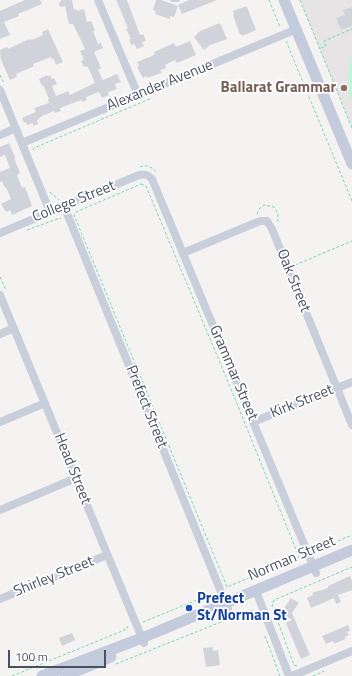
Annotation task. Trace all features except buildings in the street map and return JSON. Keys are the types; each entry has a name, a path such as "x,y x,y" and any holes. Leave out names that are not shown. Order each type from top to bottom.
{"main road":[{"path":"284,0 352,164"},
{"name":"Norman Street","path":"42,676 73,672 143,641 314,570 352,550"},
{"name":"Norman Street","path":"314,570 352,558"}],"street":[{"path":"98,0 138,95"},
{"name":"Alexander Avenue","path":"22,143 297,29"},
{"path":"3,89 16,128 50,212"},
{"path":"0,135 16,128"},
{"name":"College Street","path":"0,232 139,175 148,175"},
{"name":"Grammar Street","path":"148,175 152,179 183,254 249,422 314,570"},
{"name":"Prefect Street","path":"64,206 227,606"},
{"name":"Oak Street","path":"183,254 268,218 352,425"},
{"name":"Head Street","path":"0,294 143,641"},
{"path":"0,334 14,328"},
{"name":"Kirk Street","path":"249,422 352,382"},
{"path":"0,422 45,403"},
{"path":"0,510 76,478"},
{"name":"Shirley Street","path":"0,599 108,555"},
{"path":"257,594 289,676"},
{"path":"292,676 352,651"}],"lane":[{"path":"172,0 178,0"}],"path":[{"path":"269,0 281,29"},
{"path":"300,0 352,128"},
{"path":"320,49 326,46 324,41 352,29"},
{"path":"286,41 352,201"},
{"path":"0,75 3,89"},
{"path":"33,151 34,148 156,96"},
{"path":"76,212 142,184 146,186"},
{"path":"22,232 60,218"},
{"path":"288,268 352,241"},
{"path":"227,587 299,557 249,422"},
{"path":"312,552 352,535"},
{"path":"299,667 294,665 272,606 274,600 352,567"},
{"path":"143,622 215,592"},
{"path":"116,664 252,610 256,612"},
{"path":"12,676 127,628"},
{"path":"264,633 280,676"}],"shaded area":[{"name":"Ballarat Grammar","path":"300,0 352,0 352,127 320,49"}],"green space":[{"path":"352,55 352,102 348,78"}],"place":[{"name":"Ballarat Grammar","path":"344,88"},
{"name":"Prefect St/Norman St","path":"189,608"}]}
